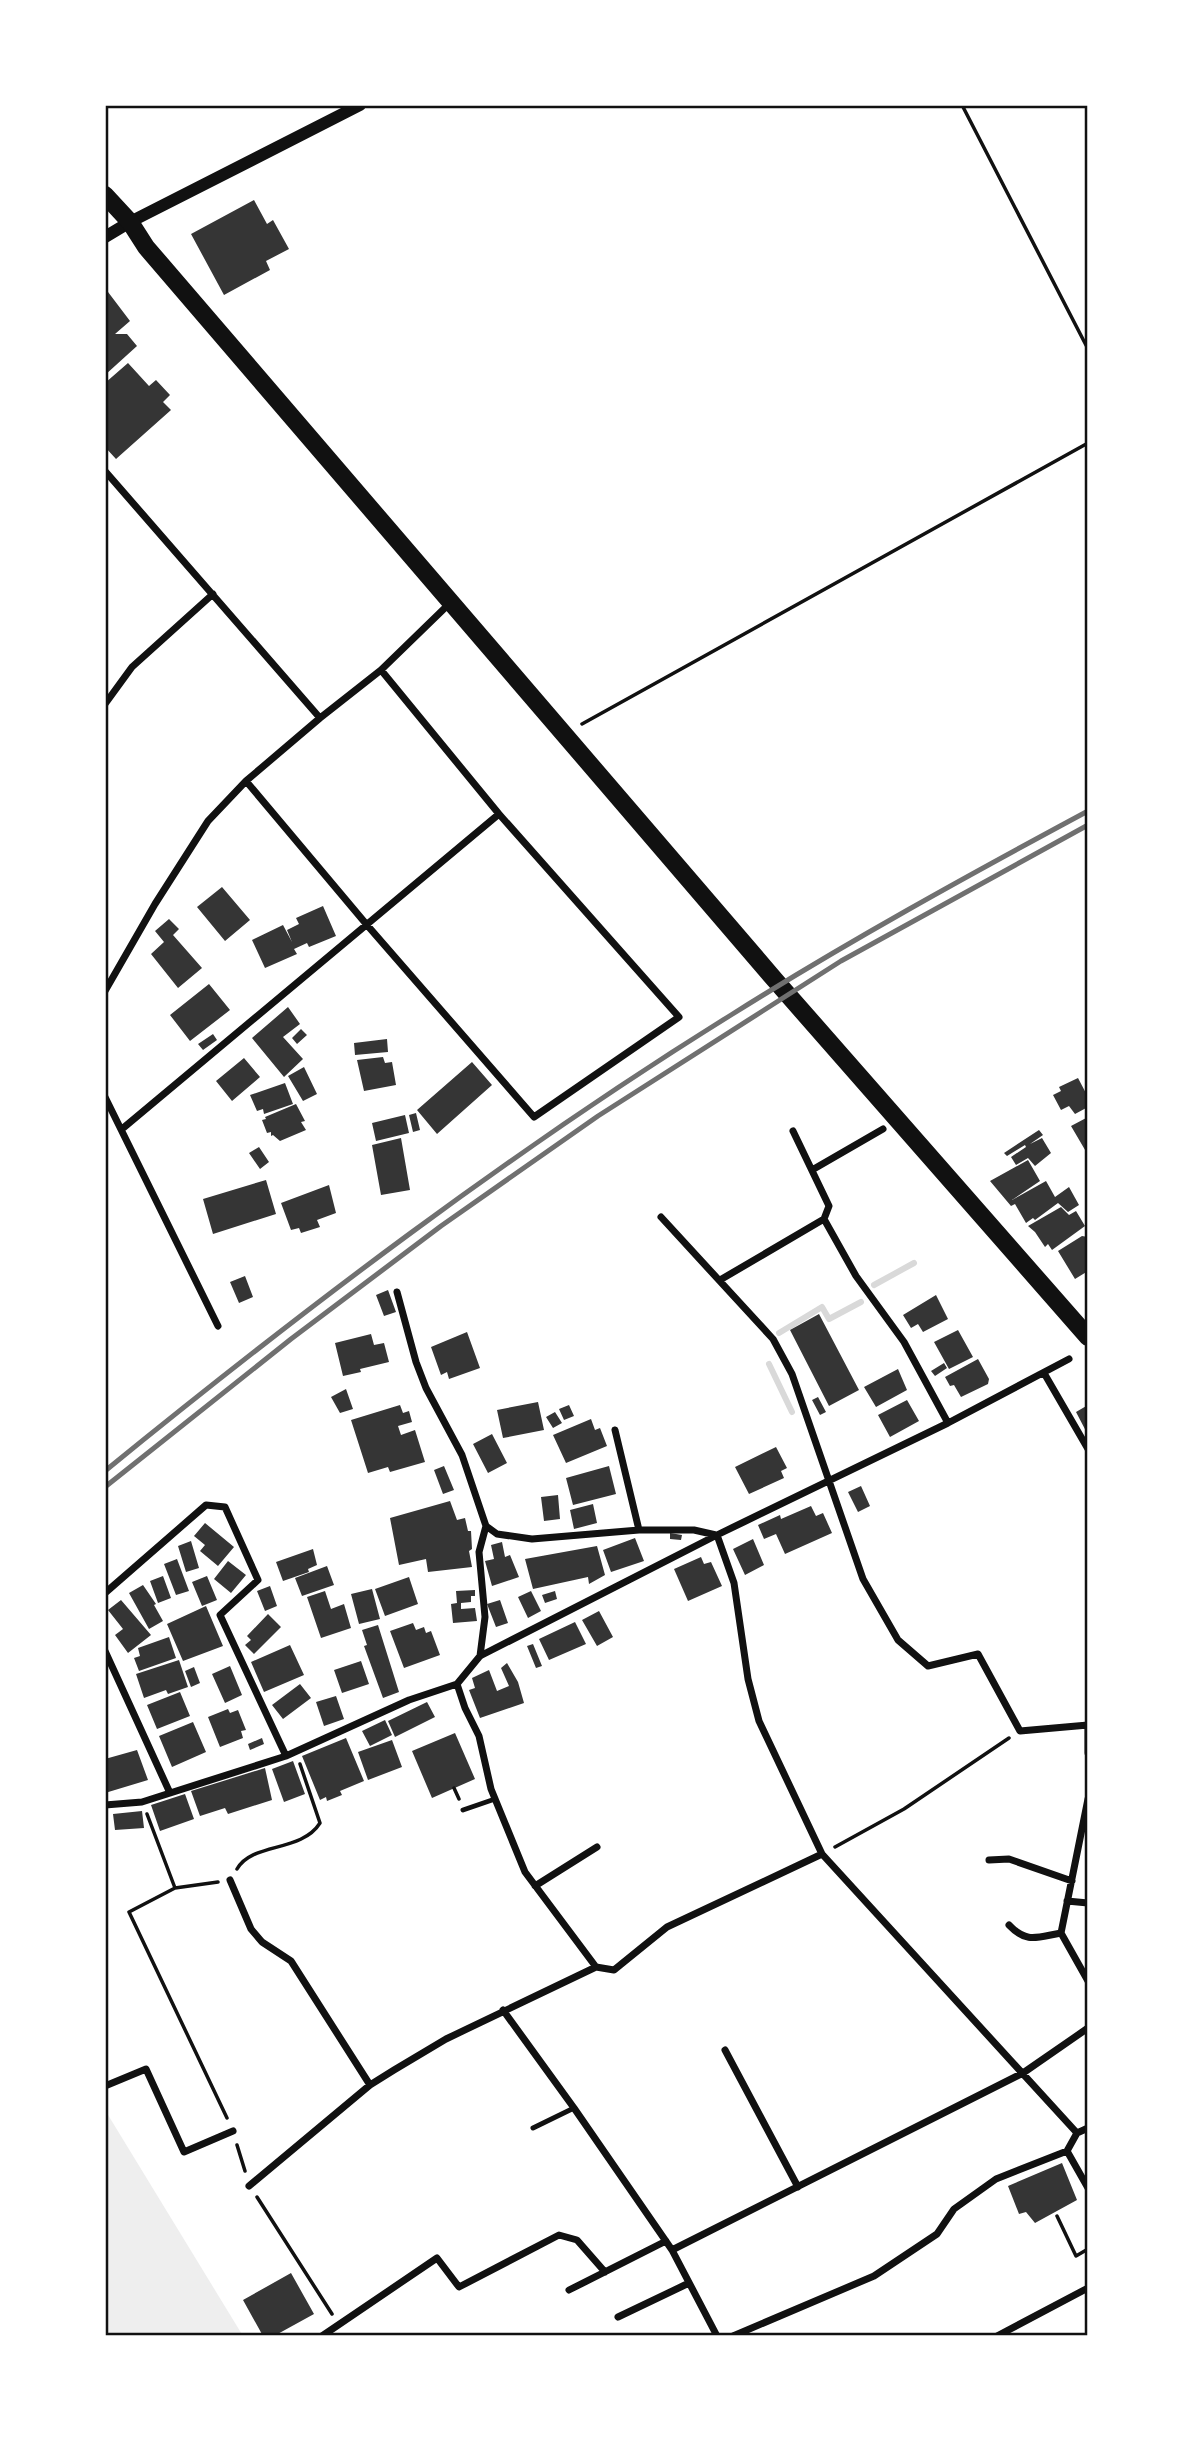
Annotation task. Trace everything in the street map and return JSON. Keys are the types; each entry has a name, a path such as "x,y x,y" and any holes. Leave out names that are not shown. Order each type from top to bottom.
{"main road":[{"path":"105,195 130,222 146,247 775,980 1088,1337"}],"street":[{"path":"105,237 360,105"},
{"path":"105,471 320,718"},
{"path":"105,705 132,667 213,594"},
{"path":"105,991 155,904 208,821 246,781 381,670 452,601"},
{"path":"246,781 534,1117 679,1017 499,814 381,670"},
{"path":"122,1129 499,814"},
{"path":"105,1097 218,1326"},
{"path":"812,1170 883,1129"},
{"path":"720,1280 824,1219 829,1206 793,1130"},
{"path":"662,1217 773,1339 792,1374 863,1579 898,1640 928,1666 978,1654 1020,1731 1088,1725 1088,1753"},
{"path":"824,1219 856,1276 904,1342 948,1423"},
{"path":"397,1292 416,1362 426,1388 462,1455 486,1526 479,1552 485,1618 480,1656"},
{"path":"105,1805 142,1802 286,1756 409,1700 457,1684 480,1656 717,1535 948,1423 1069,1359"},
{"path":"1044,1373 1088,1449"},
{"path":"615,1430 639,1530"},
{"path":"105,1593 206,1505 225,1507 258,1580 220,1615 286,1756"},
{"path":"486,1526 497,1534 533,1539 639,1530 694,1530 717,1535"},
{"path":"717,1535 734,1583 748,1679 759,1721 822,1854 1077,2133"},
{"path":"105,1651 170,1793"},
{"path":"457,1684 479,1737 495,1799 525,1872 596,1967"},
{"path":"1088,1799 1061,1933 1088,1982"},
{"path":"535,1886 597,1847"},
{"path":"249,2186 370,2085 446,2039 596,1967 614,1970 667,1927 822,1854"},
{"path":"989,1860 1009,1859 1072,1881"},
{"path":"230,1880 251,1929 262,1942 291,1961 370,2085"},
{"path":"1068,1901 1088,1903"},
{"path":"1009,1925 1028,1939 1061,1933"},
{"path":"503,2010 672,2250 717,2336"},
{"path":"672,2250 1023,2073 1088,2028"},
{"path":"725,2050 798,2187"},
{"path":"105,2086 146,2069 184,2152 233,2131"},
{"path":"733,2336 874,2276 937,2234 954,2209 996,2179 1067,2151 1077,2133 1088,2128"},
{"path":"1067,2151 1088,2188"},
{"path":"322,2336 437,2258 459,2287 559,2235 578,2240 605,2272"},
{"path":"569,2290 666,2241"},
{"path":"618,2318 689,2283"},
{"path":"997,2336 1088,2288"}],"lane":[{"path":"463,1810 495,1799"},
{"path":"533,2128 574,2108"}],"path":[{"path":"962,105 1088,349"},
{"path":"564,734 1088,443"},
{"path":"822,1854 904,1809 1020,1731"},
{"path":"296,1752 320,1823 315,1830 301,1840 246,1858 230,1880 175,1888 129,1912 233,2131 249,2186 340,2325"},
{"path":"142,1802 175,1888"},
{"path":"1057,2216 1076,2256 1088,2249"}],"shaded area":[{"path":"105,2110 243,2336 105,2336"}],"building":[{"path":"254,200 267,224 273,220 289,249 266,261 270,270 224,295 191,234"},
{"path":"105,288 130,321 115,334 127,334 137,346 105,375"},
{"path":"128,363 149,386 156,380 170,395 163,402 171,410 116,459 105,447 105,383"},
{"path":"222,887 250,920 225,941 197,907"},
{"path":"323,906 336,936 309,947 307,943 294,949 297,954 265,968 252,940 283,925 292,942 287,930 299,924 296,918"},
{"path":"169,919 179,929 173,935 202,968 178,988 151,954 164,942 155,931"},
{"path":"209,984 230,1010 190,1041 170,1015"},
{"path":"288,1007 300,1024 283,1037 303,1059 284,1077 252,1038"},
{"path":"301,1029 307,1035 297,1044 292,1038"},
{"path":"213,1034 217,1040 203,1050 198,1044"},
{"path":"387,1039 388,1052 355,1055 354,1043"},
{"path":"383,1057 385,1063 392,1062 396,1085 364,1091 357,1060"},
{"path":"244,1058 260,1077 232,1101 216,1081"},
{"path":"472,1062 492,1085 437,1134 417,1110"},
{"path":"304,1067 317,1094 303,1101 288,1076"},
{"path":"1078,1078 1088,1097 1088,1107 1075,1114 1069,1106 1061,1110 1053,1095 1061,1091 1059,1087"},
{"path":"285,1083 293,1104 264,1114 263,1109 257,1111 250,1095"},
{"path":"296,1104 305,1121 301,1122 306,1130 280,1141 271,1136 271,1132 267,1133 262,1120 266,1119 265,1117"},
{"path":"416,1113 420,1130 413,1132 409,1115"},
{"path":"405,1115 409,1133 376,1141 372,1123"},
{"path":"1088,1117 1088,1155 1071,1126"},
{"path":"1039,1130 1043,1135 1030,1144 1042,1138 1051,1153 1035,1166 1028,1158 1016,1165 1011,1157 1026,1147 1025,1145 1007,1156 1004,1153"},
{"path":"401,1138 410,1190 381,1195 372,1145"},
{"path":"259,1147 269,1162 260,1169 249,1153"},
{"path":"1028,1160 1040,1181 1012,1200 1046,1181 1055,1197 1069,1187 1079,1205 1068,1212 1058,1203 1035,1220 1033,1218 1026,1223 1015,1204 1011,1206 990,1181"},
{"path":"266,1180 276,1214 213,1234 203,1199"},
{"path":"329,1185 336,1213 317,1220 320,1227 301,1233 299,1228 291,1230 281,1203"},
{"path":"1061,1207 1069,1215 1076,1211 1085,1226 1052,1250 1048,1244 1045,1247 1028,1226"},
{"path":"1082,1236 1088,1237 1088,1271 1075,1279 1058,1251"},
{"path":"245,1276 253,1297 239,1303 230,1282"},
{"path":"388,1290 396,1312 384,1316 376,1295"},
{"path":"936,1295 948,1319 923,1332 918,1324 911,1328 903,1315"},
{"path":"819,1314 859,1390 829,1406 790,1330"},
{"path":"958,1330 973,1357 949,1369 934,1342"},
{"path":"467,1332 480,1368 449,1379 447,1372 441,1375 431,1347"},
{"path":"371,1334 374,1345 384,1343 389,1362 343,1376 335,1343"},
{"path":"978,1359 989,1379 988,1384 961,1397 945,1377"},
{"path":"944,1363 947,1368 935,1376 931,1371"},
{"path":"898,1369 907,1390 876,1407 864,1387"},
{"path":"346,1389 353,1409 340,1413 331,1397"},
{"path":"818,1397 826,1412 820,1415 812,1400"},
{"path":"907,1400 919,1421 890,1437 878,1415"},
{"path":"538,1402 544,1430 503,1438 497,1410"},
{"path":"400,1405 403,1413 409,1411 412,1422 398,1426 401,1435 415,1430 425,1462 390,1472 388,1467 368,1473 351,1420"},
{"path":"569,1405 574,1416 564,1420 559,1409"},
{"path":"1088,1405 1088,1435 1076,1412"},
{"path":"555,1412 562,1423 553,1428 546,1417"},
{"path":"591,1419 595,1430 600,1428 607,1446 566,1463 553,1435"},
{"path":"492,1434 507,1463 488,1473 473,1444"},
{"path":"776,1447 787,1468 781,1471 784,1478 749,1494 735,1467"},
{"path":"444,1466 454,1490 443,1494 434,1470"},
{"path":"609,1466 616,1494 573,1505 566,1478"},
{"path":"861,1486 870,1506 858,1512 848,1492"},
{"path":"558,1495 560,1519 544,1521 541,1497"},
{"path":"450,1501 457,1520 465,1518 468,1531 471,1531 472,1549 469,1551 472,1567 428,1572 426,1559 399,1565 390,1518"},
{"path":"593,1504 597,1523 574,1529 570,1510"},
{"path":"811,1506 816,1516 823,1513 832,1533 785,1554 776,1534 764,1539 758,1525 780,1515 781,1519"},
{"path":"205,1523 234,1547 218,1566 200,1551 205,1545 194,1536"},
{"path":"670,1533 682,1535 681,1540 670,1539"},
{"path":"635,1538 644,1561 611,1572 603,1550"},
{"path":"753,1539 764,1565 745,1575 733,1549"},
{"path":"191,1541 199,1568 186,1572 178,1546"},
{"path":"502,1542 505,1557 510,1555 519,1577 492,1586 485,1561 494,1559 491,1545"},
{"path":"597,1546 605,1575 589,1584 588,1577 533,1589 525,1559"},
{"path":"313,1549 317,1565 308,1569 309,1572 283,1581 276,1562"},
{"path":"701,1557 704,1564 711,1562 722,1586 688,1601 674,1569"},
{"path":"177,1559 189,1591 176,1595 164,1564"},
{"path":"228,1561 246,1575 231,1593 214,1579"},
{"path":"327,1566 334,1585 302,1596 295,1578"},
{"path":"163,1576 171,1598 158,1603 150,1581"},
{"path":"207,1576 217,1600 202,1606 192,1582"},
{"path":"409,1577 418,1604 385,1616 375,1589"},
{"path":"143,1585 156,1604 154,1605 163,1621 149,1629 129,1593"},
{"path":"270,1586 277,1606 265,1611 257,1591"},
{"path":"372,1589 380,1619 359,1624 351,1594"},
{"path":"475,1590 471,1602 461,1603 461,1609 475,1608 477,1621 453,1623 451,1604 457,1603 456,1591"},
{"path":"325,1591 331,1609 344,1604 351,1628 321,1638 307,1597"},
{"path":"531,1591 541,1611 528,1618 518,1597"},
{"path":"555,1591 557,1599 545,1603 542,1595"},
{"path":"121,1600 151,1635 128,1653 115,1635 123,1629 108,1610"},
{"path":"500,1600 508,1623 496,1627 487,1604"},
{"path":"206,1606 223,1646 183,1661 167,1624"},
{"path":"599,1611 613,1637 597,1646 582,1620"},
{"path":"268,1614 281,1627 254,1654 245,1645 251,1640 247,1636"},
{"path":"575,1622 586,1644 549,1660 539,1639"},
{"path":"413,1623 416,1630 424,1627 426,1633 431,1631 440,1655 404,1668 390,1631"},
{"path":"378,1625 399,1692 383,1698 364,1646 367,1645 362,1630"},
{"path":"169,1637 176,1658 139,1671 134,1658 140,1656 138,1648"},
{"path":"533,1644 542,1666 536,1668 527,1646"},
{"path":"290,1645 304,1675 264,1692 251,1662"},
{"path":"179,1660 188,1687 168,1694 166,1690 144,1698 136,1674"},
{"path":"361,1661 369,1684 342,1693 334,1670"},
{"path":"507,1663 518,1682 524,1703 480,1718 469,1690 475,1688 472,1678 489,1670 497,1691 509,1686 501,1668"},
{"path":"230,1666 242,1695 225,1703 212,1674"},
{"path":"194,1667 200,1683 191,1687 185,1671"},
{"path":"300,1684 311,1698 283,1719 272,1705"},
{"path":"180,1692 190,1716 157,1729 147,1705"},
{"path":"336,1696 344,1719 324,1726 316,1702"},
{"path":"427,1702 435,1717 395,1737 388,1721"},
{"path":"228,1709 230,1713 238,1710 246,1730 241,1731 243,1738 220,1747 208,1717"},
{"path":"385,1720 392,1735 370,1746 362,1731"},
{"path":"193,1722 206,1752 172,1767 159,1736"},
{"path":"455,1733 475,1779 432,1798 412,1751"},
{"path":"262,1738 264,1744 250,1750 248,1744"},
{"path":"346,1738 364,1781 340,1791 342,1795 327,1801 326,1797 320,1800 302,1756"},
{"path":"392,1740 402,1767 368,1780 358,1752"},
{"path":"137,1750 148,1780 105,1793 105,1759"},
{"path":"293,1761 305,1794 284,1802 272,1769"},
{"path":"265,1768 272,1800 228,1814 225,1808 200,1816 191,1791"},
{"path":"185,1794 194,1819 160,1831 151,1805"},
{"path":"142,1811 144,1828 115,1830 113,1814"},
{"path":"1062,2163 1077,2200 1035,2223 1026,2212 1019,2214 1008,2186"},
{"path":"291,2273 314,2314 274,2336 263,2336 243,2300"}],"waterway":[{"path":"874,1285 914,1263"},
{"path":"779,1333 822,1307 829,1319 861,1302"},
{"path":"769,1364 792,1412"}],"railway":[{"path":"105,1471 256,1350 411,1233 489,1176 649,1067 819,961 1088,811"},
{"path":"105,1487 291,1339 441,1226 598,1116 841,961 1088,825"}]}
